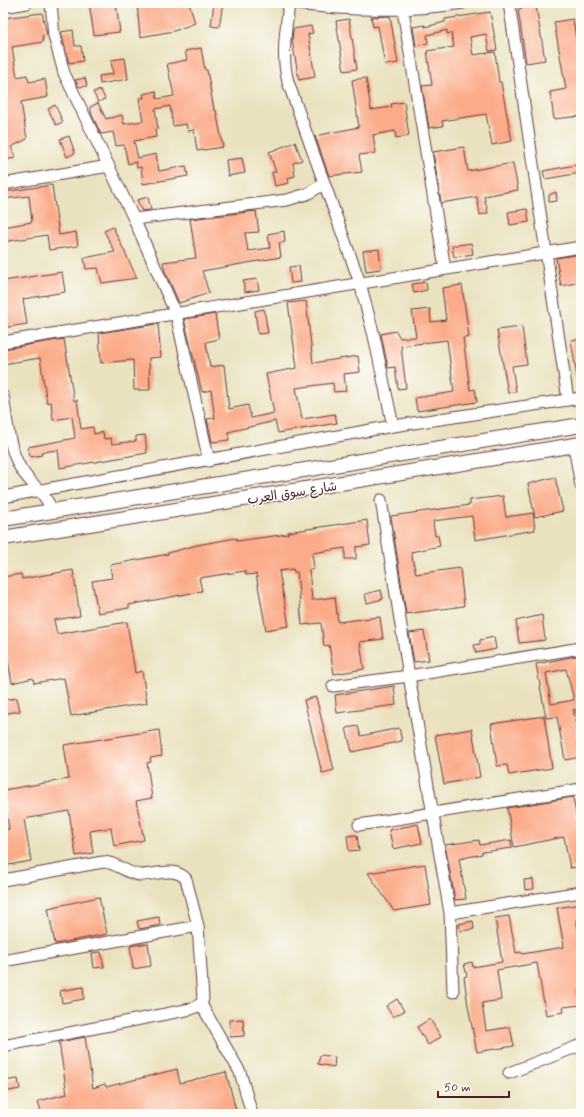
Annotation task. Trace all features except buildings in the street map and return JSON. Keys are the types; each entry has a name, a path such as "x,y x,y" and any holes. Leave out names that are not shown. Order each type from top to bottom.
{"main road":[{"path":"3,519 581,425"},
{"name":"شارع سوق العرب","path":"3,538 577,445"}],"street":[{"path":"3,7 27,3"},
{"path":"51,3 54,36 60,61 134,219 176,314 209,461"},
{"path":"393,426 376,344 360,283 286,73 284,44 289,3 346,10 402,10 463,3"},
{"path":"509,3 568,400"},
{"path":"402,10 445,269"},
{"path":"3,184 109,166"},
{"path":"134,219 288,200 307,194 324,184"},
{"path":"3,342 445,269 546,254 581,247"},
{"path":"3,396 16,460 26,476 48,502 52,511"},
{"path":"3,497 209,461 393,426 581,398"},
{"path":"577,445 581,486"},
{"path":"381,500 409,676 450,913 453,992"},
{"path":"333,686 409,676 581,648"},
{"path":"359,825 581,789"},
{"path":"3,880 103,862 110,862 140,875 177,872 186,879 198,926 203,999 201,1004 191,1009 3,1046"},
{"path":"450,913 581,892"},
{"path":"3,961 198,926"},
{"path":"201,1004 240,1072 252,1114"},
{"path":"509,1073 581,1045"}]}
